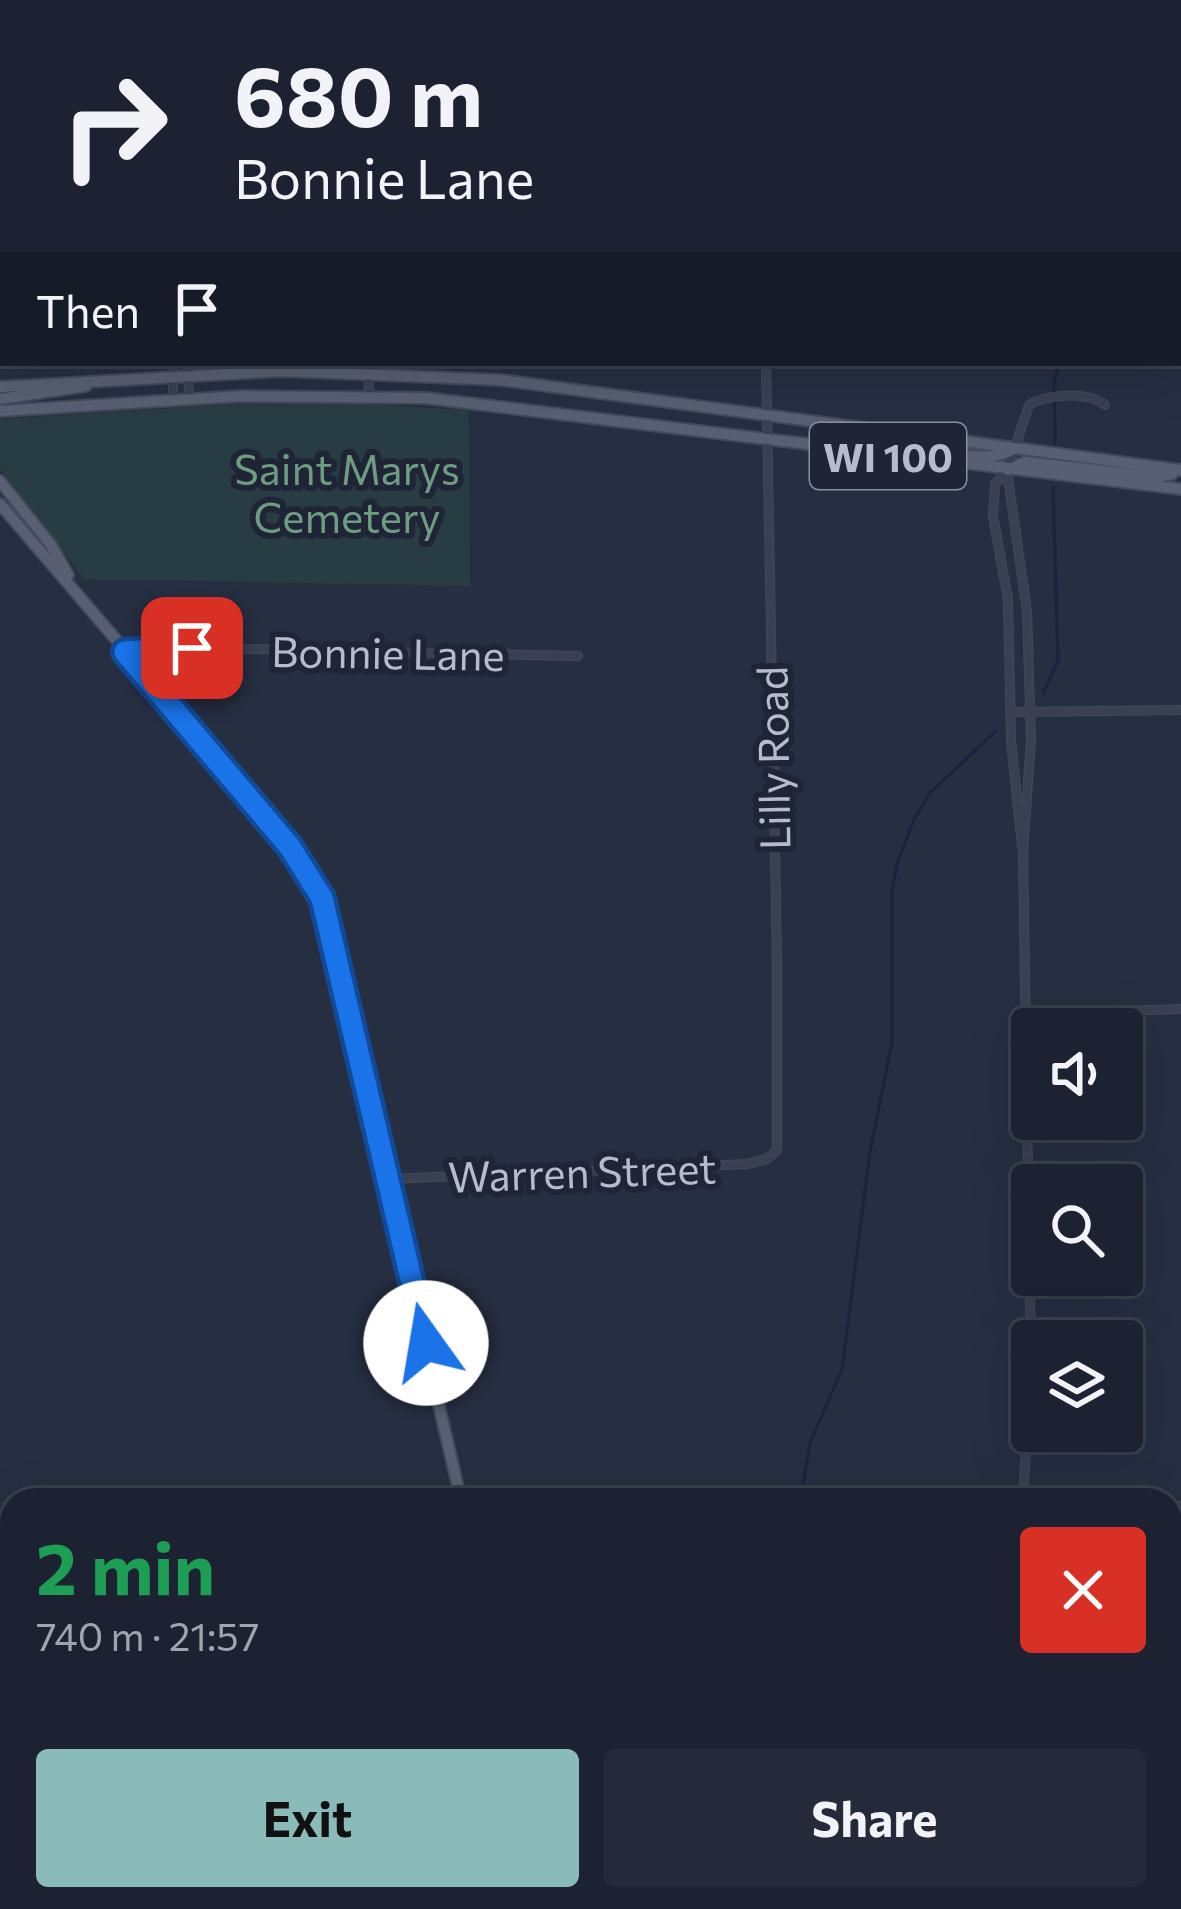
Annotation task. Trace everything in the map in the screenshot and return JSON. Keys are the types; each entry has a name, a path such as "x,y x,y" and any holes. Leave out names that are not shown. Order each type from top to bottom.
{"main road":[{"name":"WI 100","path":"0,387 188,368 368,367 553,387 1181,471"},
{"path":"0,399 112,379"},
{"path":"550,411 553,387"},
{"name":"WI 100","path":"0,411 189,398 426,398 1181,489"},
{"path":"835,449 905,444 919,435"},
{"path":"905,458 954,453 997,457 1014,448"},
{"path":"1007,471 1024,462 1159,477 1181,471"},
{"path":"0,481 51,544 81,598"},
{"path":"0,504 290,847 319,891 458,1488"}],"street":[{"name":"Lilly Road","path":"766,366 779,1114 774,1153"},
{"path":"368,367 369,396"},
{"path":"188,368 189,398"},
{"path":"173,369 173,399"},
{"path":"1025,1008 1028,611 1007,471 1029,405 1062,397 1096,398 1105,406"},
{"path":"1007,471 995,484 993,516 1008,599 1017,818 1023,853"},
{"name":"Bonnie Lane","path":"125,652 154,647 578,656"},
{"path":"1011,712 1181,710"},
{"path":"1143,1010 1181,1009"},
{"path":"1024,1488 1030,1361 1027,1140"},
{"name":"Warren Street","path":"387,1179 748,1164 767,1160 774,1153"}],"green space":[{"name":"Saint Marys Cemetery","path":"247,403 469,410 470,586 84,579 0,469 0,419"}],"waterway":[{"path":"1055,444 1054,381 1059,366"},
{"path":"1043,693 1058,661 1053,487"},
{"path":"802,1488 810,1443 842,1369 870,1152 892,1042 892,891 897,864 914,819 931,792 996,731"}],"route":[{"path":"192,648 125,652 290,847 322,898 426,1343"}]}
